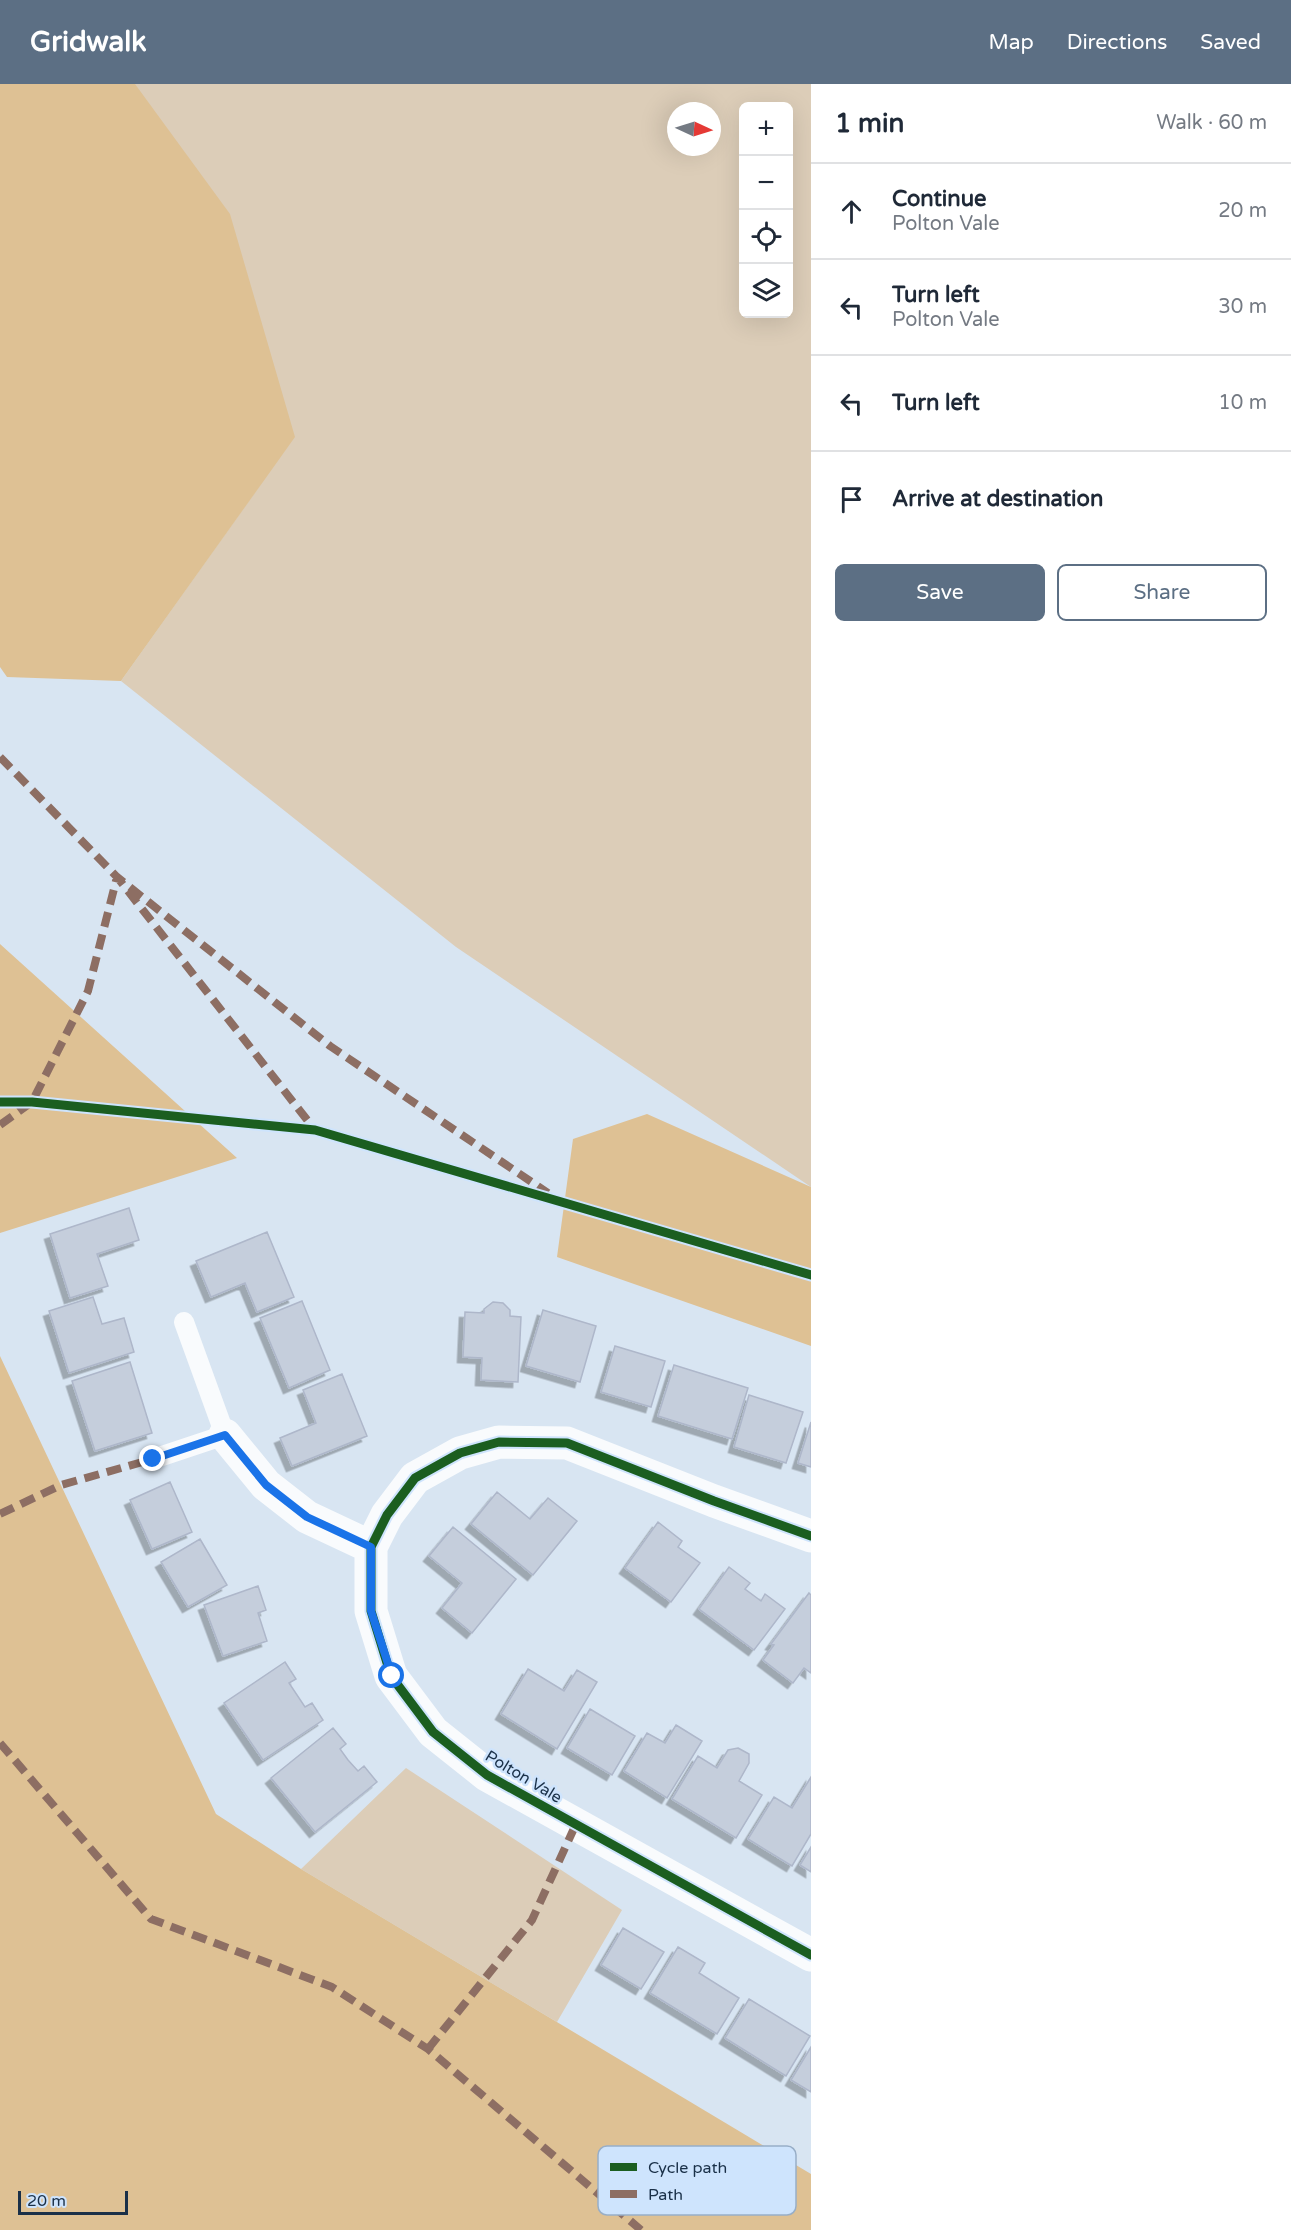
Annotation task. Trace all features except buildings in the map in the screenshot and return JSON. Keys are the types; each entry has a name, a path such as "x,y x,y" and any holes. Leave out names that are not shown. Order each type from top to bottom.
{"street":[{"path":"225,1435 266,1485 307,1517 371,1547"},
{"name":"Polton Vale","path":"811,1536 714,1501 567,1443 499,1442 460,1453 415,1478 387,1515 371,1547 371,1611 392,1676 433,1732 487,1775 811,1955"}],"lane":[{"path":"153,1459 225,1435 184,1322"}],"shaded area":[{"path":"0,84 135,84 230,214 295,437 121,681 7,677 0,667"},
{"path":"12,84 811,84 811,1187 456,947 121,681 261,484"},
{"path":"0,944 237,1158 0,1233"},
{"path":"647,1114 811,1187 811,1346 557,1257 573,1139"},
{"path":"0,1356 216,1814 301,1869 764,2146 598,2146 598,2215 796,2215 796,2165 811,2174 811,2230 0,2230"},
{"path":"406,1768 622,1910 557,2022 301,1869"}],"marked path":[{"path":"0,757 117,877 330,1046 548,1193"},
{"path":"0,1125 32,1102 88,991 117,877 315,1130"},
{"path":"0,1514 61,1485 153,1459"},
{"path":"0,1743 151,1919 332,1987 428,2049 598,2193"},
{"path":"428,2049 532,1920 576,1824"},
{"path":"623,2215 641,2230"}],"cycle path":[{"path":"0,1102 32,1102 315,1130 811,1275"},
{"path":"811,1536 714,1501 567,1443 499,1442 460,1453 415,1478 387,1515 371,1547 371,1611 391,1676 433,1732 487,1775 811,1955"}],"route":[{"path":"153,1459 225,1435 266,1485 307,1517 371,1547 371,1611 392,1676"}]}
